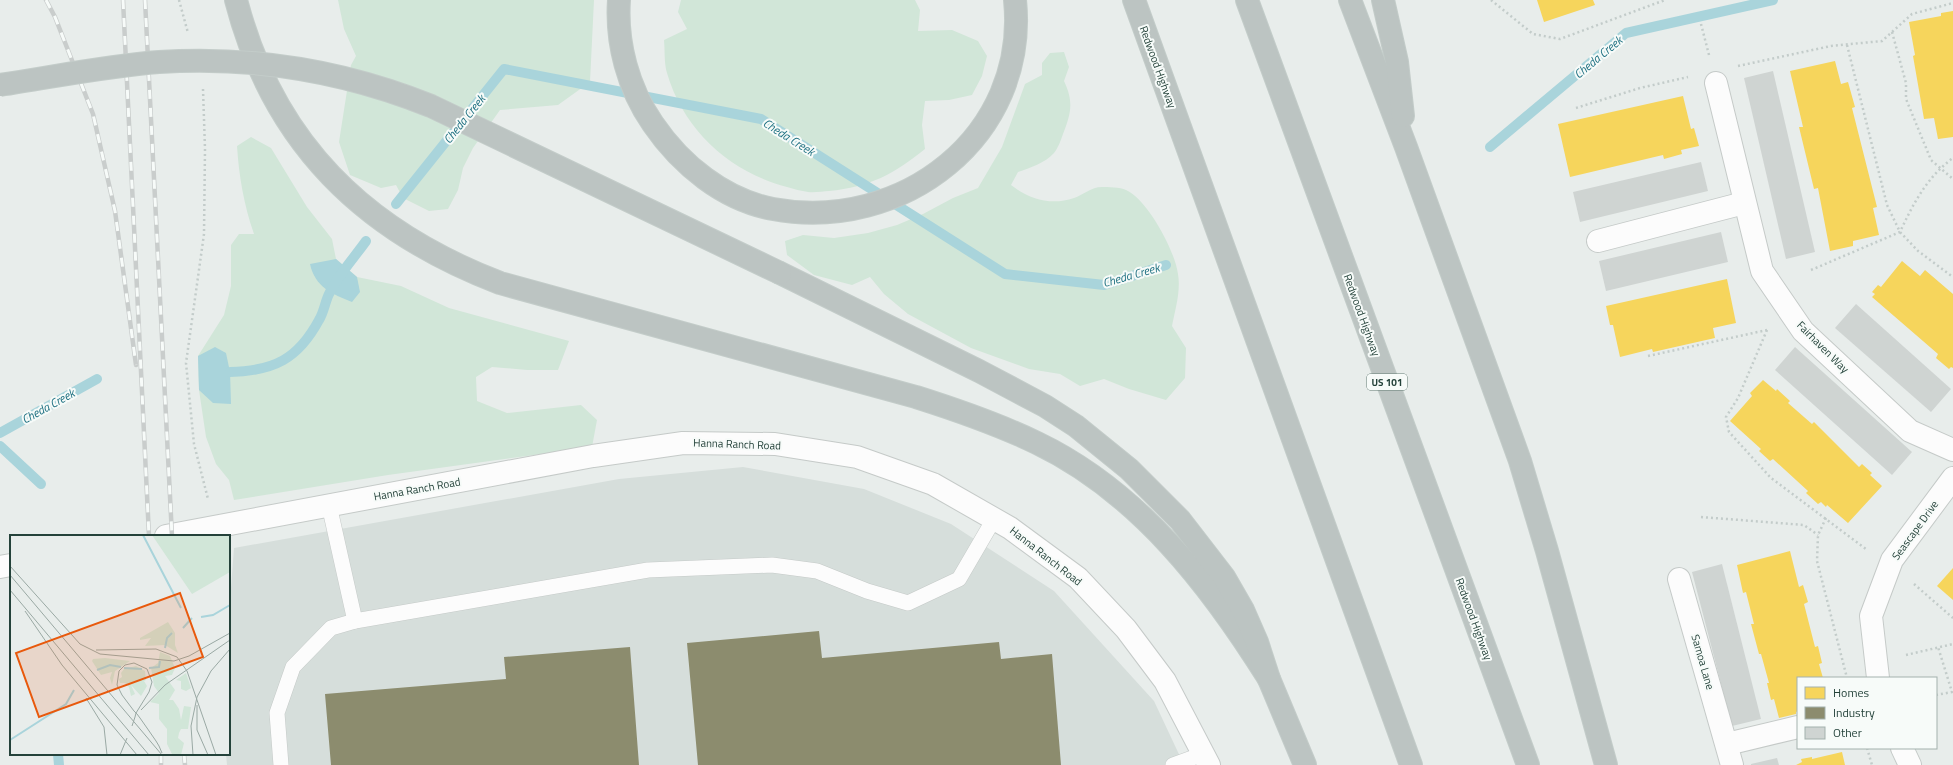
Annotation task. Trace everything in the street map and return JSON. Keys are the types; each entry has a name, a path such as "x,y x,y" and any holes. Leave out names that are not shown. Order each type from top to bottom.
{"highway":[{"path":"236,0 247,35 264,78 299,138 319,163 352,197 401,234 446,260 500,283 916,397 981,419 1038,444 1086,471 1113,492 1162,537 1208,590 1250,648 1269,679"},
{"path":"619,0 620,38 625,64 634,90 646,114 662,138 680,158 700,175 722,189 746,200 772,209 798,213 828,213 853,210 877,204 918,185 939,173 971,142 986,122 998,100 1013,54 1016,30 1015,0"},
{"name":"Redwood Highway","path":"1134,0 1411,765"},
{"name":"Redwood Highway","path":"1247,0 1528,765"},
{"path":"1350,0 1406,147 1520,461 1547,551 1606,765"},
{"path":"1383,0 1397,62 1406,147"},
{"path":"0,85 130,65 196,61 235,61 276,65 356,80 431,106 780,273 1011,387 1076,426 1101,445 1129,469 1180,520 1224,577 1246,616 1257,642 1269,679 1305,765"}],"street":[{"name":"Fairhaven Way","path":"1716,83 1744,203 1762,271 1803,331 1910,430 1953,450"},
{"path":"1598,241 1744,203"},
{"name":"Hanna Ranch Road","path":"171,535 593,456 683,443 775,444 857,458 933,484 1010,528 1078,578 1126,629 1165,681 1206,760"},
{"name":"Seascape Drive","path":"1878,677 1871,616 1881,588 1892,560 1953,478"},
{"path":"0,567 10,565"},
{"name":"Samoa Lane","path":"1679,579 1730,755 1797,727"},
{"path":"1902,749 1910,765"}],"lane":[{"path":"329,505 355,621"},
{"path":"281,765 277,713 293,667 331,628 355,621 648,570 772,565 817,571 867,591 908,603 958,579 994,519"},
{"path":"1173,765 1206,760"}],"path":[{"path":"179,0 189,37"},
{"path":"1491,0 1533,34 1560,39 1665,0"},
{"path":"1735,67 1831,46 1882,41 1912,14 1953,3"},
{"path":"1701,24 1710,58"},
{"path":"1892,32 1906,84 1906,98 1931,160 1953,179"},
{"path":"1847,45 1887,205 1900,232 1918,251 1953,277"},
{"path":"1576,108 1640,88 1691,76"},
{"path":"202,81 205,149 204,234 186,363 194,444 216,526"},
{"path":"1811,270 1900,232 1916,198 1940,168 1953,158"},
{"path":"1648,356 1768,330 1738,398 1726,417 1729,432 1771,478 1867,550"},
{"path":"1701,517 1804,525 1818,535"},
{"path":"1826,518 1818,535 1817,561 1847,677"},
{"path":"1909,579 1953,618"},
{"path":"1906,655 1953,644"},
{"path":"1937,695 1952,692 1938,647"},
{"path":"1867,749 1872,765"}],"shaded area":[{"path":"743,467 864,489 951,524 1054,591 1154,701 1184,765 227,765 226,755 230,755 230,601 234,548 619,479"}],"green space":[{"path":"338,0 594,0 590,82 558,105 500,110 473,148 463,168 458,190 448,209 429,211 403,198 396,185 381,188 350,175 339,142 351,65 356,56 344,29"},
{"path":"681,0 915,0 920,10 918,31 952,30 978,41 987,56 982,76 972,95 949,100 925,101 922,125 925,149 914,158 903,166 869,183 844,189 805,192 766,180 728,160 697,131 685,113 675,94 667,73 664,40 687,29 678,12"},
{"path":"1064,52 1069,67 1064,81 1069,95 1070,108 1068,120 1057,149 1046,160 1018,172 1011,185 1025,194 1041,200 1049,201 1074,198 1098,187 1121,188 1126,190 1143,204 1151,215 1166,240 1176,264 1179,287 1172,326 1186,348 1185,378 1166,400 1129,389 1104,379 1080,386 1060,374 1029,369 971,348 908,314 884,294 870,277 852,285 814,275 787,255 785,241 803,235 834,238 868,233 897,225 923,214 953,198 978,188 1002,147 1025,84 1042,75 1042,63 1050,53"},
{"path":"251,137 271,148 307,207 332,239 336,259 357,277 401,286 449,308 569,341 558,370 527,370 492,367 476,377 477,401 507,413 581,405 597,420 592,447 388,475 234,500 229,480 216,464 206,437 199,390 198,356 224,315 231,286 231,245 239,234 254,234 242,191 237,146"}],"water":[{"path":"336,259 357,277 360,292 352,302 325,289 312,272 310,264"},
{"path":"215,347 226,353 230,372 231,404 213,403 199,390 198,356"}],"building: Homes":[{"path":"1537,0 1593,0 1595,5 1544,22"},
{"path":"1953,11 1953,137 1938,139 1934,118 1924,119 1913,56 1915,55 1909,22 1941,16 1941,13"},
{"path":"1835,61 1841,84 1848,82 1855,107 1852,108 1877,207 1873,208 1879,235 1853,241 1853,246 1830,251 1818,188 1814,189 1799,127 1803,127 1790,71"},
{"path":"1683,96 1691,129 1694,128 1699,146 1681,150 1682,154 1664,159 1663,155 1570,177 1558,124"},
{"path":"1902,261 1920,276 1925,270 1953,294 1953,368 1951,367 1949,369 1936,358 1938,354 1872,297 1875,294 1872,292 1878,285 1881,287"},
{"path":"1727,279 1736,323 1713,328 1715,338 1653,352 1652,349 1620,357 1613,325 1610,325 1606,306"},
{"path":"1763,380 1776,391 1777,389 1790,401 1788,403 1812,424 1814,422 1859,467 1862,464 1872,473 1870,475 1882,486 1848,523 1827,505 1826,507 1821,502 1818,504 1806,493 1808,491 1773,459 1770,461 1759,451 1761,449 1730,421 1752,396 1750,393"},
{"path":"1790,551 1799,587 1803,585 1808,602 1804,604 1815,647 1818,646 1822,663 1819,664 1823,677 1797,677 1796,714 1779,718 1774,699 1771,700 1767,683 1769,683 1761,654 1759,654 1751,624 1754,624 1746,592 1743,593 1737,565"},
{"path":"1953,568 1953,600 1937,586"},
{"path":"1842,752 1845,765 1796,765 1802,762 1801,759 1812,757 1812,759"}],"building: Industry":[{"path":"819,631 822,658 999,642 1001,659 1052,654 1061,765 698,765 687,643"},
{"path":"630,647 639,765 331,765 325,694 506,679 504,657"}],"building: Other":[{"path":"1773,71 1815,252 1786,259 1744,78"},
{"path":"1701,162 1708,191 1580,222 1573,192"},
{"path":"1721,232 1728,262 1606,291 1599,261"},
{"path":"1856,304 1951,389 1931,412 1835,328"},
{"path":"1795,347 1912,452 1892,475 1775,370"},
{"path":"1722,564 1761,719 1732,726 1692,572"},
{"path":"1777,758 1779,765 1751,765 1751,764"}],"waterway":[{"name":"Cheda Creek","path":"1490,147 1626,33 1773,0"},
{"name":"Cheda Creek","path":"396,204 504,69 761,119 1005,274 1104,285 1166,265"},
{"name":"Cheda Creek","path":"230,372 260,369 283,360 293,353 311,333 321,317 328,297 341,273 366,241"},
{"name":"Cheda Creek","path":"0,433 97,379"},
{"path":"0,446 41,484"},
{"path":"58,755 59,765"}],"railway":[{"path":"46,0 55,17 93,114 115,211 136,365"},
{"path":"123,0 149,535"},
{"path":"145,0 172,535"},
{"path":"161,755 161,765"},
{"path":"184,755 185,765"}]}
